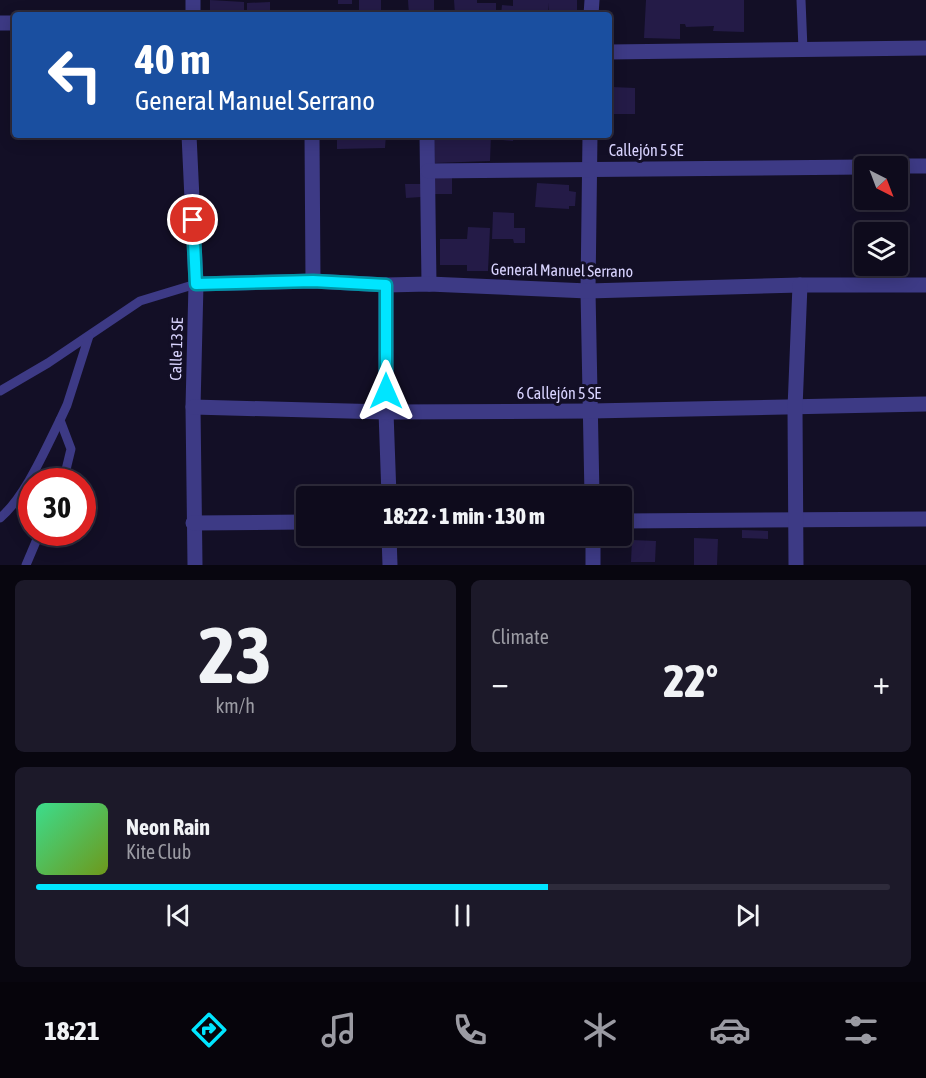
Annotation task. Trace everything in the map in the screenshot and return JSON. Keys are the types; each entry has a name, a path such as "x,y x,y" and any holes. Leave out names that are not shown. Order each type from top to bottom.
{"street":[{"path":"612,52 926,48"},
{"name":"Calle 13 SE","path":"189,138 196,284 193,407 195,565"},
{"path":"312,138 313,281"},
{"path":"427,138 429,284"},
{"path":"590,138 588,291 592,486"},
{"path":"908,166 926,166"},
{"name":"Callejón 5 SE","path":"428,171 854,167"},
{"name":"General Manuel Serrano","path":"196,284 313,281 588,291 800,285 926,285"},
{"path":"386,285 389,486"},
{"path":"796,565 795,408 800,285"},
{"name":"6 Callejón 5 SE","path":"193,407 386,412 795,408 926,404"},
{"path":"632,521 926,519"},
{"path":"193,523 296,522"},
{"path":"390,546 390,565"},
{"path":"593,546 593,565"}],"lane":[{"path":"801,0 803,49"},
{"path":"0,392 140,301 196,284"},
{"path":"0,518 10,510 60,420 89,336"},
{"path":"60,420 71,449 66,468"},
{"path":"26,565 34,546"}],"building":[{"path":"210,0 244,2 244,12 210,12"},
{"path":"338,0 352,0 352,4 338,4"},
{"path":"359,0 381,0 381,12 359,12"},
{"path":"408,0 434,0 434,12 409,12"},
{"path":"454,0 496,3 496,12 455,12"},
{"path":"513,0 577,0 577,12 549,12 549,3 548,12 501,12 502,5 513,6"},
{"path":"646,0 744,0 744,32 713,31 714,26 686,27 685,24 680,24 680,39 644,38"},
{"path":"270,2 270,12 247,12 247,3"},
{"path":"612,87 635,88 635,114 612,114"},
{"path":"337,138 386,138 385,148 337,149"},
{"path":"434,138 491,138 490,161 435,163"},
{"path":"502,138 514,138 513,141 502,140"},
{"path":"433,177 452,177 452,194 433,194"},
{"path":"537,183 569,185 569,191 576,192 575,206 569,206 569,209 535,207"},
{"path":"405,184 421,184 421,197 406,198"},
{"path":"493,212 514,213 514,228 525,228 525,243 514,243 513,239 492,239"},
{"path":"468,227 490,228 488,271 467,271 467,265 440,265 440,239 467,239"},
{"path":"742,530 768,531 768,539 742,538"},
{"path":"694,538 718,539 717,565 694,565"},
{"path":"632,540 656,541 655,562 631,562"}],"route":[{"path":"193,220 196,284 313,281 386,285 386,391"}]}
